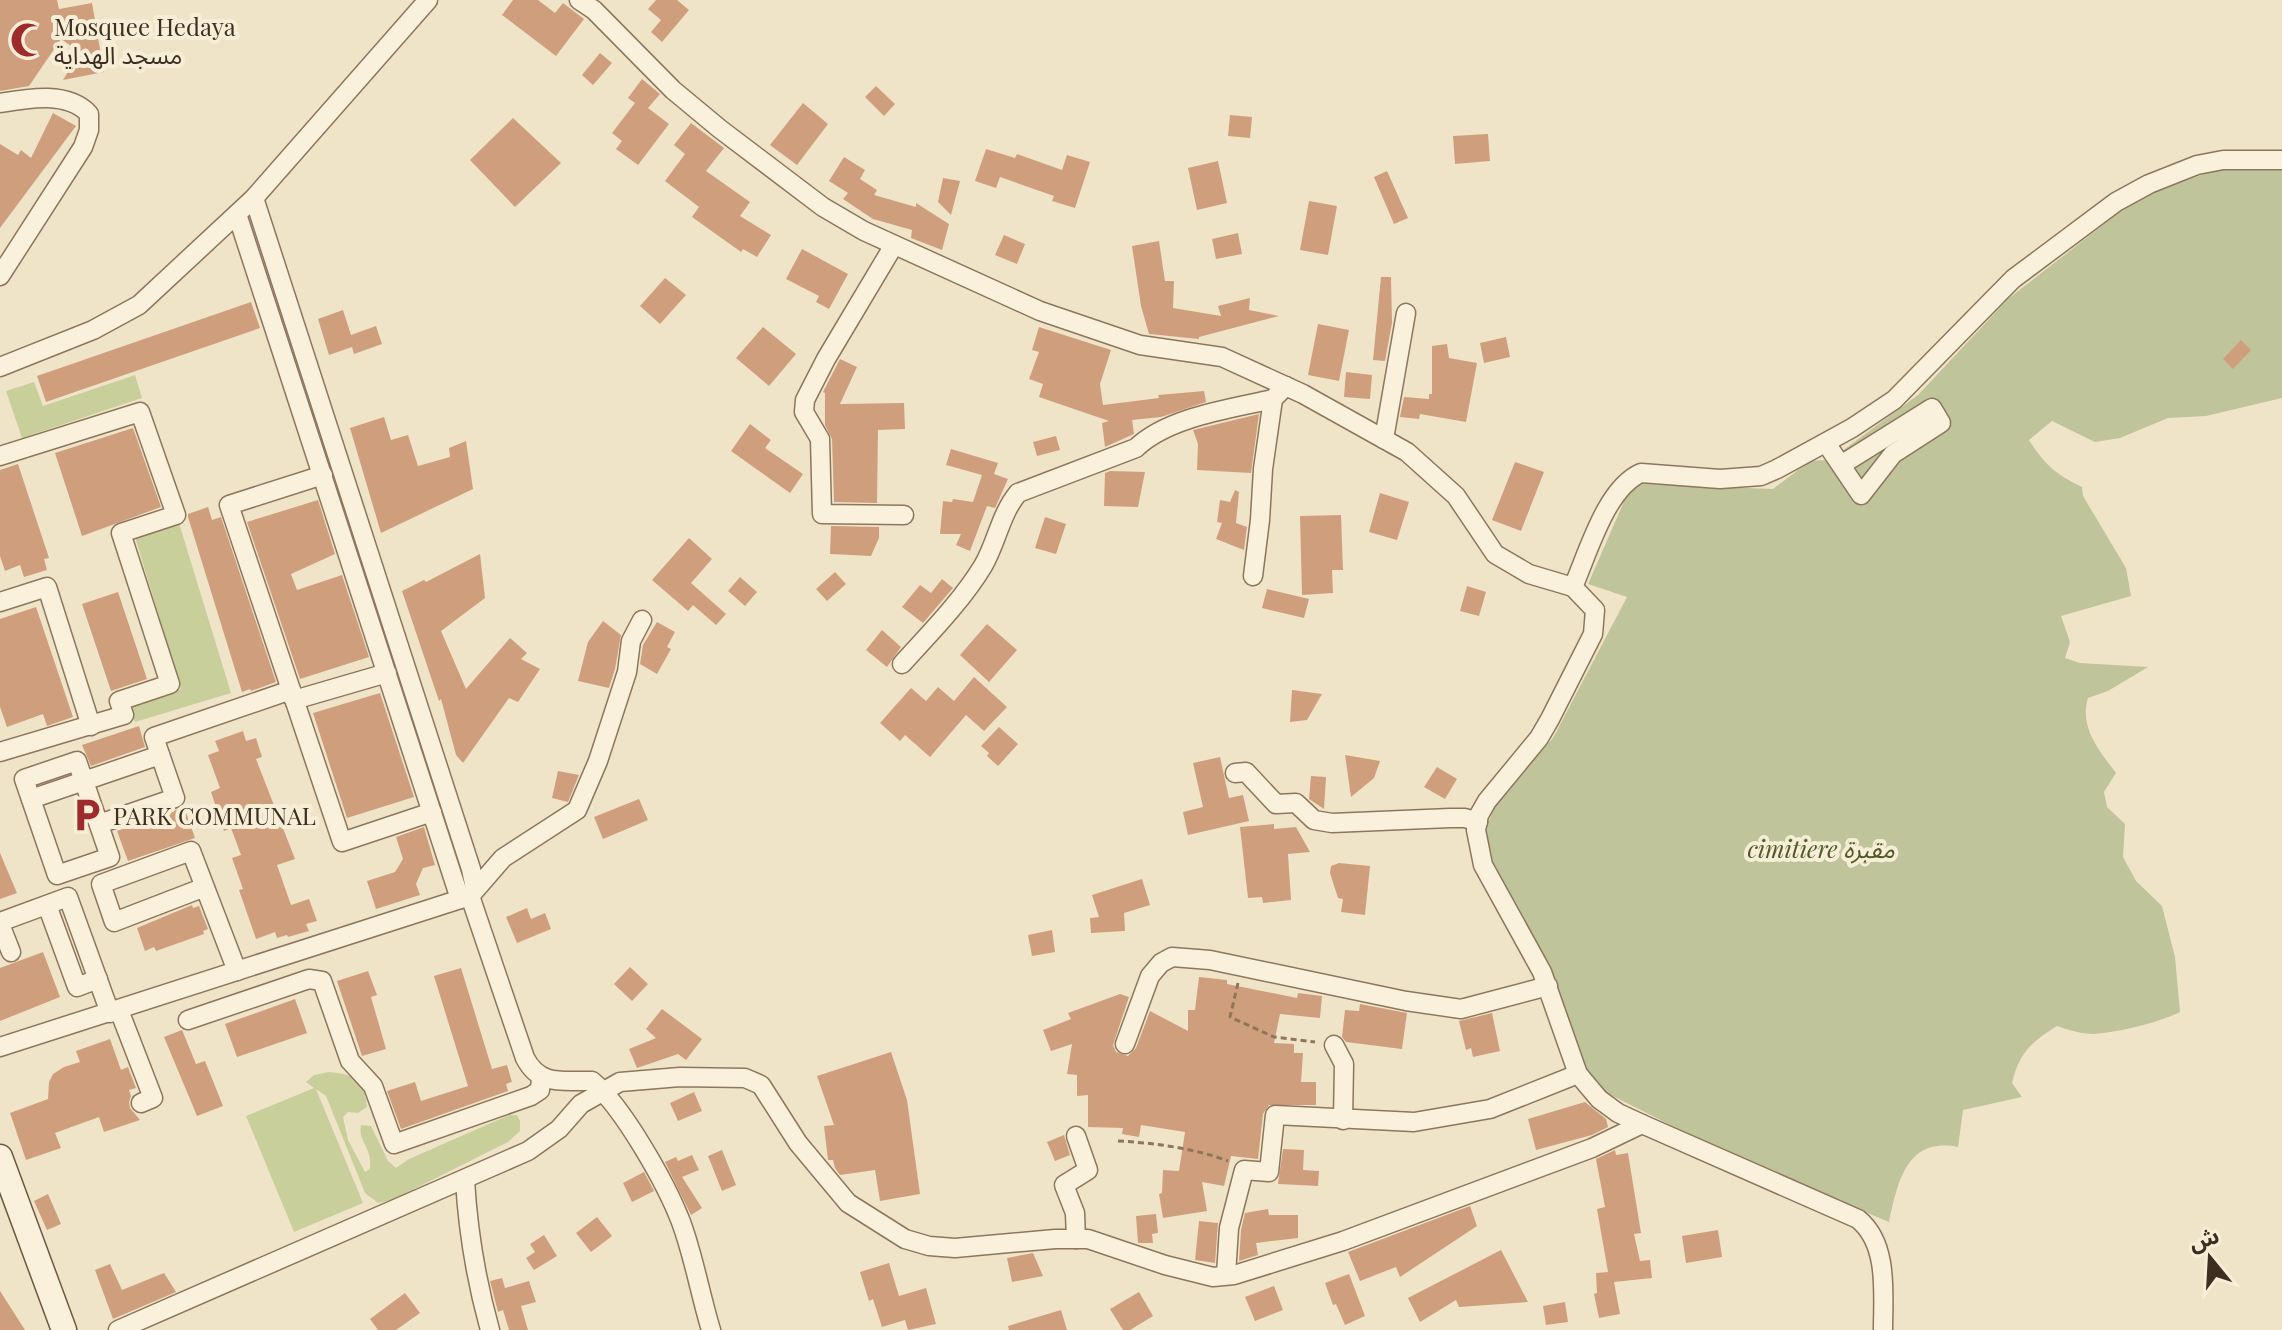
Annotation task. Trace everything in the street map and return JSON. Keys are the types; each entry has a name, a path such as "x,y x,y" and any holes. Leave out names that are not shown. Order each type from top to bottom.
{"main road":[{"path":"0,1157 64,1330"}],"street":[{"path":"0,367 83,335 139,305 254,198 428,0"},
{"path":"579,0 594,10 673,90 823,207 864,231 1040,311 1140,345 1222,357 1280,393 1384,439 1407,452 1456,496 1495,554 1529,574 1573,587 1595,610 1593,634 1571,682 1539,738 1487,801 1478,822 1477,839 1483,865 1548,986 1578,1074 1599,1099 1618,1113 1858,1219 1868,1227 1879,1250 1882,1270 1883,1330"},
{"path":"0,103 69,99 81,104 89,114 89,130 83,147 0,276"},
{"path":"1573,587 1614,495 1631,477 1641,473 1720,479 1761,476 1826,443 1894,400 2013,279 2116,202 2149,184 2197,165 2223,160 2282,160"},
{"path":"254,198 466,854 468,895"},
{"path":"237,214 432,812 468,895 525,1058 532,1071 541,1077 558,1081 592,1081 603,1090 648,1159 680,1220 711,1330"},
{"path":"894,245 826,359 805,400 804,412 820,439 822,514 904,515"},
{"path":"1384,439 1406,313"},
{"path":"1253,576 1263,469 1280,393"},
{"path":"902,664 959,601 983,567 1007,506 1018,493 1136,448 1149,436 1166,428 1280,393"},
{"path":"1826,443 1861,495 1893,454 1941,423 1932,408 1841,465"},
{"path":"0,456 140,412 176,515 121,533 170,684 119,701 124,715 0,752"},
{"path":"323,475 229,505 342,842 432,812"},
{"path":"0,602 47,587 91,726"},
{"path":"0,1047 468,895 503,858 577,810 598,761 627,672 631,641 642,620"},
{"path":"99,824 175,798 154,737 293,695 387,673"},
{"path":"84,781 110,857 57,875 31,799 160,755"},
{"path":"1235,773 1246,772 1276,804 1296,803 1314,820 1332,823 1465,818 1478,822"},
{"path":"205,887 114,922 101,884 191,851 205,887 237,971"},
{"path":"11,952 0,923 68,897 98,979 153,1098 141,1103"},
{"path":"41,907 48,942 80,930"},
{"path":"59,937 77,987 98,979"},
{"path":"1125,1044 1150,976 1161,963 1172,957 1242,967 1406,1001 1461,1009 1548,986"},
{"path":"188,1020 309,979 322,981 350,1061 373,1086 394,1144 531,1096 540,1090 541,1077"},
{"path":"1334,1045 1344,1064 1343,1120"},
{"path":"1226,1275 1229,1228 1244,1170 1269,1172 1275,1115 1414,1122 1490,1109 1578,1074"},
{"path":"118,1330 528,1151 559,1129 581,1104 620,1082 680,1077 745,1078 761,1085 798,1143 848,1203 905,1239 929,1246 955,1248 1088,1239 1213,1277 1343,1241 1592,1148 1642,1124"},
{"path":"1076,1136 1088,1170 1064,1185 1075,1213 1076,1239"},
{"path":"465,1180 467,1226 476,1280 490,1330"}],"path":[{"path":"1242,967 1230,1017 1274,1037 1334,1045"},
{"path":"1118,1141 1151,1143 1209,1154 1244,1170"}],"green space":[{"name":"cimitiere مقبرة","path":"2282,168 2282,398 2206,416 2168,418 2120,438 2095,442 2052,421 2029,440 2051,468 2082,487 2083,496 2126,568 2131,596 2061,616 2070,642 2065,658 2080,663 2148,667 2108,691 2088,698 2086,719 2092,738 2116,773 2104,792 2107,807 2125,824 2123,857 2136,881 2162,906 2175,957 2180,1012 2150,1023 2104,1033 2084,1033 2057,1026 2040,1037 2022,1056 2012,1083 2022,1097 1963,1110 1958,1147 1940,1146 1916,1156 1901,1178 1889,1222 1732,1156 1601,1090 1585,1071 1551,974 1487,856 1484,833 1496,803 1553,738 1627,597 1588,584 1630,491 1643,484 1773,489 1810,461 1825,460 1842,451 1918,395 2009,298 2129,205 2151,193 2218,169"},
{"path":"135,375 142,398 22,438 6,391 34,382 43,406"},
{"path":"179,523 231,693 135,722 129,705 181,689 135,537"},
{"path":"329,1072 357,1080 364,1090 367,1107 358,1113 348,1112 343,1117 348,1140 365,1172 370,1169 370,1161 361,1136 361,1125 371,1126 388,1161 396,1168 409,1159 509,1115 517,1115 520,1131 508,1142 394,1199 378,1203 365,1193 326,1096 316,1089 363,1203 294,1232 246,1116 314,1088 306,1082 314,1075"}],"building":[{"path":"0,0 57,0 59,9 92,3 104,72 63,80 80,52 61,39 29,86 0,91"},
{"path":"513,0 538,0 555,13 563,3 584,19 556,56 502,15"},
{"path":"656,0 677,0 689,10 662,42 651,32 661,20 648,9"},
{"path":"600,53 612,63 593,85 582,75"},
{"path":"642,79 660,94 648,108 669,124 638,165 616,149 622,141 612,133 635,103 628,98"},
{"path":"876,86 895,104 884,116 865,97"},
{"path":"803,103 828,124 797,165 770,145"},
{"path":"53,113 76,126 0,228 0,144 18,155 21,150 31,158"},
{"path":"1230,115 1252,117 1250,138 1228,136"},
{"path":"513,118 561,163 515,207 470,160"},
{"path":"691,123 724,148 706,171 750,202 740,216 771,235 757,257 743,249 741,252 692,217 699,207 665,181 685,154 674,145"},
{"path":"1488,134 1490,161 1455,164 1453,136"},
{"path":"986,149 1015,158 1017,154 1062,170 1067,155 1090,162 1075,208 1052,201 1054,196 1000,177 996,188 975,181"},
{"path":"844,157 865,170 860,179 877,190 874,195 916,207 916,203 949,224 942,250 911,238 912,230 873,219 843,199 848,193 829,181"},
{"path":"1218,161 1227,203 1197,210 1188,168"},
{"path":"1387,171 1408,218 1394,224 1374,177"},
{"path":"943,178 960,181 951,215 938,202"},
{"path":"1309,201 1337,206 1328,255 1300,250"},
{"path":"1238,233 1242,254 1216,259 1212,239"},
{"path":"1004,235 1025,244 1017,264 995,255"},
{"path":"1159,241 1165,281 1174,281 1173,308 1221,316 1218,306 1250,298 1249,310 1279,316 1199,339 1149,334 1141,306 1132,246"},
{"path":"802,249 848,274 829,309 816,302 819,296 786,279"},
{"path":"1381,277 1391,277 1392,323 1385,361 1373,360"},
{"path":"665,278 686,295 660,324 640,306"},
{"path":"251,302 260,328 46,402 37,376"},
{"path":"343,310 351,335 376,326 382,344 354,354 352,347 329,355 318,319"},
{"path":"1318,324 1349,330 1339,381 1308,375"},
{"path":"763,327 796,354 769,386 736,358"},
{"path":"1039,327 1111,350 1100,384 1103,405 1204,391 1206,402 1161,417 1132,420 1134,434 1105,447 1102,423 1109,421 1039,397 1043,384 1029,379 1039,352 1032,350"},
{"path":"1506,337 1510,357 1484,363 1480,343"},
{"path":"2241,340 2251,350 2233,369 2223,359"},
{"path":"1447,344 1449,358 1477,363 1466,422 1420,414 1419,419 1400,417 1404,397 1429,399 1429,394 1432,394 1432,346"},
{"path":"840,359 857,367 840,404 904,403 905,429 878,430 877,503 834,502 832,439 825,425 823,392"},
{"path":"1346,372 1372,375 1370,399 1344,397"},
{"path":"1259,414 1251,473 1197,470 1198,444 1193,430"},
{"path":"384,417 391,440 408,435 418,466 450,457 449,448 466,441 473,489 381,533 350,428"},
{"path":"750,424 771,440 765,448 803,474 790,493 731,451"},
{"path":"133,428 161,507 82,536 55,453"},
{"path":"1056,436 1060,450 1037,456 1033,442"},
{"path":"951,449 998,463 994,474 1008,479 995,508 987,506 970,551 956,545 961,534 940,534 943,501 973,502 982,475 946,465"},
{"path":"1515,462 1544,472 1521,531 1492,520"},
{"path":"18,464 49,558 44,559 47,570 24,577 20,565 5,571 0,556 0,470"},
{"path":"1145,472 1138,507 1104,506 1105,473"},
{"path":"1235,490 1239,492 1236,523 1247,527 1244,550 1216,539 1222,523 1217,522 1220,500 1230,502"},
{"path":"1380,493 1409,502 1397,540 1369,532"},
{"path":"318,500 335,554 291,574 297,590 342,575 369,657 300,679 247,522"},
{"path":"208,507 212,520 221,517 276,682 251,691 242,692 188,517 188,514"},
{"path":"1341,515 1343,570 1332,570 1333,593 1302,595 1300,516"},
{"path":"1045,517 1066,524 1056,554 1035,548"},
{"path":"831,526 879,527 879,538 871,556 830,554"},
{"path":"689,538 712,559 691,583 726,614 716,625 693,605 688,611 652,580"},
{"path":"480,554 485,598 441,631 466,689 510,638 527,653 521,659 540,669 518,702 509,698 463,763 456,755 441,699 439,701 402,591"},
{"path":"835,572 846,584 827,601 816,589"},
{"path":"740,577 757,592 745,606 728,591"},
{"path":"942,579 953,588 923,623 902,607 920,585 931,593"},
{"path":"1467,586 1486,592 1479,616 1460,611"},
{"path":"1267,589 1309,599 1304,618 1262,608"},
{"path":"118,592 147,679 111,691 82,604"},
{"path":"36,607 73,717 47,726 43,714 7,727 0,707 0,619"},
{"path":"603,621 621,635 609,688 578,681 588,642"},
{"path":"657,622 675,632 667,647 671,649 657,674 640,664 643,645"},
{"path":"987,624 1017,650 989,682 960,655"},
{"path":"882,630 901,647 887,667 866,650"},
{"path":"974,677 1007,707 984,731 966,715 930,757 905,735 900,741 880,723 911,688 926,701 938,687 954,701"},
{"path":"1292,690 1322,694 1307,720 1290,722"},
{"path":"380,693 414,797 347,818 313,713"},
{"path":"139,726 145,747 91,766 82,745"},
{"path":"999,727 1018,744 998,766 981,746"},
{"path":"243,731 246,741 256,738 262,757 256,759 295,859 277,865 291,905 309,899 317,921 306,924 309,931 288,937 277,938 275,932 256,939 232,858 241,855 231,828 224,831 211,792 220,788 208,755 219,751 215,741"},
{"path":"1345,755 1380,761 1374,778 1351,797"},
{"path":"1220,757 1229,798 1243,795 1249,821 1188,835 1183,812 1203,807 1193,763"},
{"path":"1437,767 1457,779 1445,799 1424,787"},
{"path":"558,771 579,775 568,802 552,798"},
{"path":"1311,776 1326,777 1324,809 1309,799"},
{"path":"639,799 648,820 603,839 594,817"},
{"path":"184,807 195,838 128,861 117,831"},
{"path":"1274,824 1274,829 1296,827 1310,852 1288,854 1291,900 1263,903 1262,897 1248,898 1240,827"},
{"path":"424,827 435,865 423,868 416,884 420,895 376,909 367,881 395,872 403,859 396,837"},
{"path":"0,853 17,893 0,899"},
{"path":"1339,863 1370,866 1365,915 1341,912 1343,899 1338,898 1330,873 1331,866"},
{"path":"1142,879 1150,905 1124,913 1125,931 1091,933 1090,918 1099,917 1092,895"},
{"path":"192,905 193,908 199,906 208,929 203,931 204,934 156,951 154,947 145,951 137,928"},
{"path":"527,908 531,919 545,913 551,929 517,943 506,917"},
{"path":"1052,930 1055,952 1032,956 1028,935"},
{"path":"43,952 60,997 0,1021 0,968"},
{"path":"630,967 648,984 632,1001 614,984"},
{"path":"461,968 492,1069 507,1065 512,1082 506,1084 508,1091 401,1129 387,1091 415,1082 421,1101 468,1086 434,976"},
{"path":"368,971 377,995 371,997 386,1049 362,1056 337,981"},
{"path":"1199,977 1227,980 1227,984 1297,998 1298,993 1322,996 1320,1018 1280,1014 1274,1043 1294,1044 1294,1053 1303,1053 1301,1082 1316,1082 1316,1105 1269,1105 1263,1114 1258,1159 1231,1156 1224,1186 1202,1182 1207,1211 1163,1218 1159,1194 1162,1193 1163,1170 1179,1171 1185,1132 1141,1125 1139,1137 1122,1134 1123,1128 1088,1127 1088,1095 1077,1096 1077,1075 1067,1074 1072,1044 1051,1051 1043,1030 1071,1019 1068,1013 1120,994 1129,997 1113,1045 1116,1052 1128,1056 1136,1048 1150,1011 1188,1031 1188,1010 1195,1010"},
{"path":"295,999 307,1033 237,1057 225,1024"},
{"path":"1360,1004 1407,1013 1402,1049 1346,1042 1342,1037 1345,1010 1359,1011"},
{"path":"662,1009 702,1039 686,1060 678,1054 637,1068 629,1049 656,1038 646,1029"},
{"path":"1492,1013 1500,1051 1473,1057 1471,1048 1466,1050 1459,1021"},
{"path":"182,1030 196,1064 205,1061 223,1106 197,1116 164,1037"},
{"path":"110,1039 121,1070 128,1067 136,1088 129,1090 129,1102 140,1120 104,1132 99,1117 55,1133 61,1148 26,1160 10,1113 48,1099 53,1074 80,1062 76,1051"},
{"path":"891,1052 907,1100 920,1194 880,1201 875,1170 840,1175 833,1160 828,1160 824,1126 834,1125 817,1076"},
{"path":"694,1092 702,1111 678,1121 670,1103"},
{"path":"1585,1102 1606,1119 1608,1127 1592,1135 1536,1150 1528,1119"},
{"path":"1064,1135 1070,1155 1055,1161 1047,1142"},
{"path":"1283,1149 1304,1150 1303,1170 1319,1171 1318,1186 1278,1184"},
{"path":"722,1150 736,1185 722,1191 708,1156"},
{"path":"1615,1150 1616,1155 1628,1153 1641,1233 1634,1234 1640,1261 1650,1260 1652,1278 1614,1282 1620,1314 1599,1318 1594,1294 1597,1293 1596,1273 1608,1272 1597,1209 1605,1207 1596,1159"},
{"path":"692,1155 699,1170 682,1177 702,1208 691,1215 665,1162"},
{"path":"644,1172 654,1191 632,1202 623,1183"},
{"path":"48,1194 61,1224 47,1230 34,1201"},
{"path":"1470,1206 1477,1226 1400,1277 1396,1267 1360,1281 1348,1252"},
{"path":"1268,1209 1269,1215 1298,1215 1298,1238 1256,1243 1258,1255 1239,1261 1245,1213"},
{"path":"1156,1214 1158,1233 1152,1234 1153,1243 1138,1243 1136,1216"},
{"path":"597,1217 612,1236 591,1252 576,1233"},
{"path":"1199,1221 1218,1223 1215,1263 1195,1260"},
{"path":"1718,1230 1722,1257 1686,1263 1682,1236"},
{"path":"544,1235 557,1256 534,1270 526,1258 535,1252 530,1244"},
{"path":"1501,1250 1528,1302 1459,1307 1456,1300 1420,1322 1408,1298"},
{"path":"1033,1253 1043,1276 1012,1282 1007,1258"},
{"path":"889,1263 899,1296 926,1288 936,1324 908,1330 905,1320 882,1327 873,1299 869,1301 860,1272"},
{"path":"110,1264 122,1290 164,1273 176,1292 113,1319 95,1270"},
{"path":"1349,1274 1365,1316 1345,1325 1325,1283"},
{"path":"502,1278 505,1288 529,1281 536,1302 521,1306 528,1330 509,1330 503,1310 498,1312 490,1281"},
{"path":"1274,1286 1283,1310 1255,1321 1245,1297"},
{"path":"0,1291 25,1330 0,1330"},
{"path":"1139,1292 1153,1316 1130,1330 1123,1330 1110,1309"},
{"path":"405,1293 420,1313 396,1330 378,1330 370,1319"},
{"path":"1565,1302 1568,1322 1546,1325 1543,1306"},
{"path":"1061,1310 1067,1330 1009,1330 1008,1326"}],"place":[{"name":"Mosquee Hedaya مسجد الهداية","path":"28,40"},
{"name":"PARK COMMUNAL","path":"87,815"}]}
